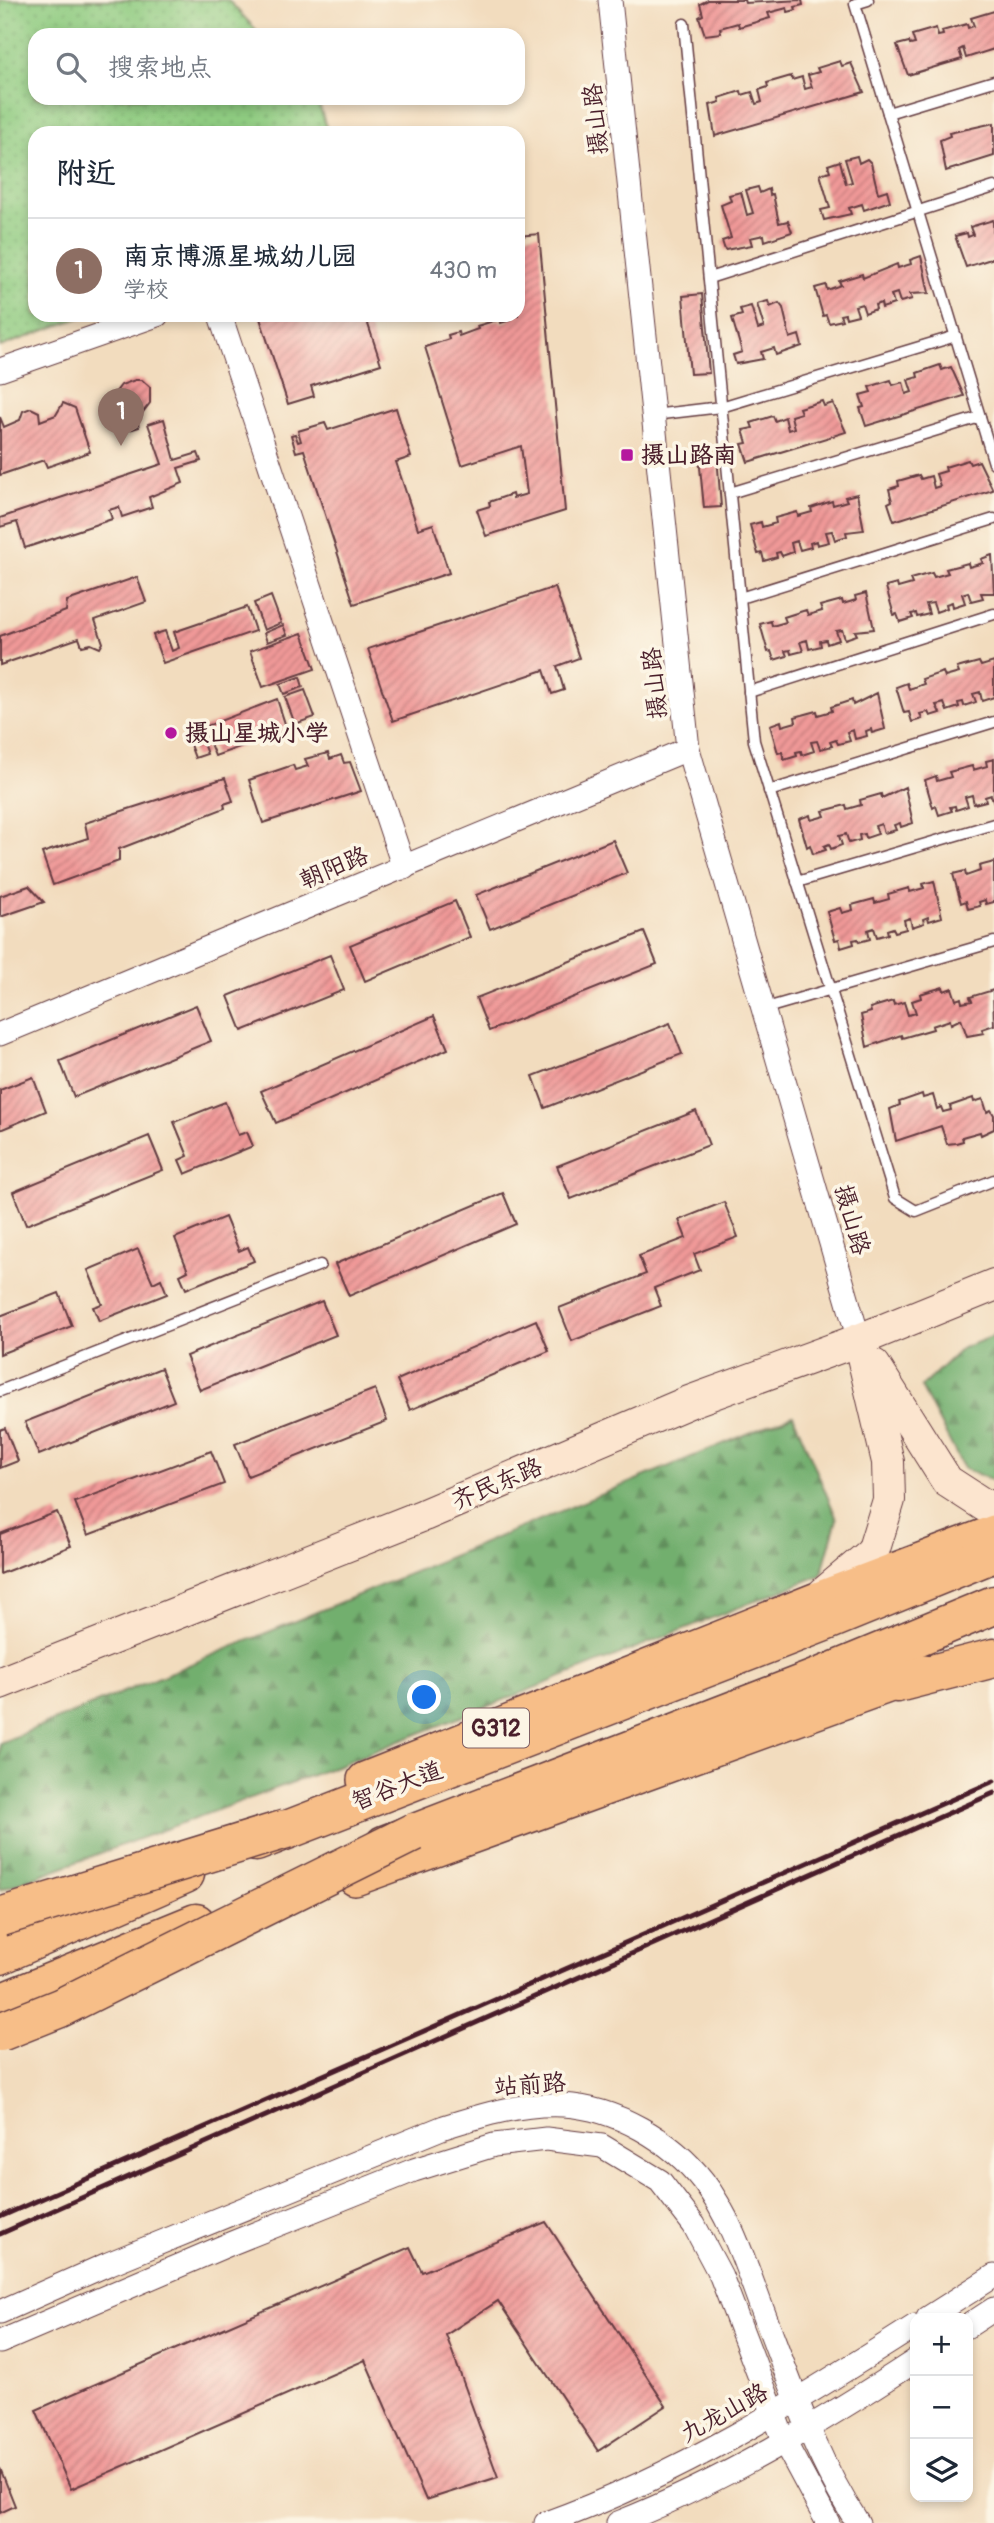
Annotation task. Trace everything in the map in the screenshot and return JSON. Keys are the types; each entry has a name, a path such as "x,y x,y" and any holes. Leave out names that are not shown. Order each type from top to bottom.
{"highway":[{"name":"智谷大道","path":"0,1955 286,1829 827,1621 994,1553"},
{"name":"智谷大道","path":"0,2003 414,1832 816,1679 994,1605"},
{"path":"897,1683 994,1658"},
{"name":"G312","path":"0,1917 286,1829"},
{"path":"0,2032 60,2008 414,1832"}],"main road":[{"name":"智谷大道","path":"0,1927 816,1601 994,1533"},
{"path":"0,2017 424,1851 897,1683 994,1644"}],"street":[{"name":"摄山路","path":"611,0 688,749 859,1340"},
{"path":"0,370 137,322"},
{"path":"222,322 404,867"},
{"name":"朝阳路","path":"0,1034 688,749"},
{"name":"齐民东路","path":"0,1684 424,1515 689,1402 859,1340 994,1285"},
{"path":"859,1340 947,1481 984,1505 994,1507"},
{"path":"816,1601 873,1552 889,1500 888,1462 859,1340"},
{"name":"站前路","path":"0,2312 108,2264 444,2127 501,2109 564,2105 620,2118 665,2143 703,2181 732,2230 798,2401 846,2504 858,2523"},
{"path":"0,2343 232,2243 414,2170 495,2145 546,2139 602,2146 660,2181 694,2225 720,2276 785,2443 828,2523"},
{"path":"936,2313 994,2276"},
{"path":"973,2323 994,2309"},
{"name":"九龙山路","path":"546,2523 597,2505 697,2459 775,2416 910,2329"},
{"path":"618,2523 678,2499 785,2443 910,2364"}],"lane":[{"path":"868,0 855,4 994,463"},
{"path":"684,23 754,741 895,1198 916,1211 994,1180"},
{"path":"888,113 994,81"},
{"path":"709,278 994,187"},
{"path":"653,415 721,407 956,337"},
{"path":"730,493 980,417"},
{"path":"740,598 994,519"},
{"path":"749,692 994,614"},
{"path":"769,792 994,722"},
{"path":"797,882 994,824"},
{"path":"763,1009 994,942"},
{"path":"0,1391 320,1265"}],"green space":[{"path":"0,0 228,0 254,28 28,28 28,105 319,105 326,126 28,126 28,322 68,322 0,347"},
{"path":"994,1336 994,1481 964,1469 921,1387 962,1348"},
{"path":"793,1415 837,1519 821,1575 326,1770 0,1890 0,1743"}],"building":[{"path":"708,0 744,0 745,3 802,0 803,5 788,12 787,8 768,13 770,18 739,27 738,23 720,28 721,33 705,35 699,17 703,15 700,4"},
{"path":"994,11 994,49 966,58 963,48 959,50 962,59 908,75 897,45 909,42 910,45 915,44 912,35 936,28 938,36 943,35 942,31 967,24 968,28 974,26 971,18"},
{"path":"840,61 842,66 851,63 864,92 715,136 710,105 720,102 719,98 741,91 742,95 752,92 756,104 762,102 759,90 768,87 767,83 791,76 792,80 802,77 805,89 812,87 808,75 819,72 817,68"},
{"path":"994,123 994,156 946,171 940,140 950,136 949,133"},
{"path":"857,156 859,163 867,159 871,163 878,193 887,190 890,201 864,210 862,204 849,208 851,214 824,220 821,210 830,208 820,174 830,171 828,165 840,161 846,184 852,182 845,159"},
{"path":"758,187 760,193 769,189 770,195 773,194 779,223 788,221 792,232 765,241 764,235 750,238 752,245 725,250 722,241 731,238 721,205 731,201 729,195 741,192 747,215 753,213 746,190"},
{"path":"993,220 994,258 966,267 955,236 967,233 968,237 973,235 970,227"},
{"path":"539,234 565,511 486,536 477,510 490,506 489,502 512,494 513,498 527,494 521,446 462,465 425,347 449,339 448,335 458,332 459,336 490,322 525,322 525,235"},
{"path":"921,256 929,293 910,294 912,299 900,302 897,293 891,295 894,304 882,308 881,303 875,305 876,309 865,313 862,304 855,306 858,315 846,318 845,314 840,315 842,320 829,323 826,315 823,316 815,288 826,285 827,290 841,285 839,281 862,274 863,278 897,264 898,268 911,264 910,260"},
{"path":"702,294 709,373 690,374 683,296"},
{"path":"768,301 770,307 779,303 783,308 790,338 799,335 802,346 776,355 774,348 761,352 763,359 736,364 733,355 742,352 732,318 742,315 740,309 751,306 758,329 764,327 757,304"},
{"path":"261,322 367,322 381,364 311,386 314,396 288,404"},
{"path":"940,365 942,370 951,367 964,396 866,426 860,408 864,407 860,395 871,392 869,387 891,380 893,385 903,382 906,394 912,392 908,380 918,377 917,373"},
{"path":"142,380 150,387 150,403 137,420 139,427 126,431 125,428 116,429 105,418 109,401 121,385"},
{"path":"822,401 824,406 833,403 846,432 748,462 742,444 747,443 743,430 753,428 751,423 773,416 775,421 785,417 788,430 794,428 791,416 801,413 799,408"},
{"path":"63,403 75,408 90,452 47,467 44,460 0,475 0,417 4,427 20,420 23,411 31,408 39,412 40,421 56,415"},
{"path":"396,408 411,457 396,462 418,529 433,524 449,573 354,604 304,450 296,452 291,435 295,434 298,442 301,441 298,431 325,423 328,430"},
{"path":"164,419 175,460 198,453 201,461 178,468 183,483 149,497 152,507 122,517 119,507 109,510 112,519 25,548 17,522 0,527 0,518 162,464 148,424"},
{"path":"717,455 721,507 704,508 699,457"},
{"path":"968,460 970,464 979,461 993,490 894,521 888,503 892,501 889,489 899,486 898,481 919,475 921,479 931,476 934,488 940,486 936,474 946,471 945,467"},
{"path":"857,494 864,530 846,532 847,536 835,540 832,531 826,532 829,542 817,545 816,541 810,543 811,547 800,550 797,541 791,543 793,552 782,556 780,552 776,553 777,557 764,561 762,553 758,554 750,525 761,522 762,527 776,523 775,518 797,512 798,516 812,512 811,508 832,501 833,505 847,501 845,497"},
{"path":"992,555 994,593 981,593 983,598 971,601 968,592 962,594 965,603 953,607 952,602 946,604 947,608 936,612 933,603 926,604 929,614 917,617 916,613 911,614 913,618 900,622 897,614 894,615 886,587 897,584 898,588 912,584 910,579 932,573 934,577 948,573 946,569 968,563 969,567 983,563 981,559"},
{"path":"137,577 146,602 95,620 103,643 100,648 91,644 82,646 79,638 0,665 0,636 66,611 67,601"},
{"path":"555,587 579,658 557,666 564,690 552,694 544,670 393,721 368,649"},
{"path":"866,593 874,629 855,631 857,635 845,639 842,630 836,631 839,640 827,644 826,640 820,641 821,646 809,649 807,640 800,642 803,651 791,654 790,650 785,651 787,656 774,660 771,651 768,652 760,624 771,621 772,626 786,622 784,617 806,610 808,615 822,611 820,606 842,600 843,604"},
{"path":"271,596 281,623 264,630 254,603"},
{"path":"247,607 255,631 163,663 153,635 165,631 172,651 179,648 174,632"},
{"path":"283,625 287,635 267,642 264,633"},
{"path":"302,633 315,669 263,687 250,651"},
{"path":"979,662 981,666 994,662 994,697 982,701 980,692 973,694 976,702 964,706 963,702 958,703 959,707 947,711 944,703 936,705 940,713 930,716 928,712 920,714 922,719 912,722 909,712 904,713 896,687 907,683 909,689 924,684 922,679 943,672 945,677 959,673 957,668"},
{"path":"300,677 303,687 284,694 280,684"},
{"path":"305,690 315,717 295,724 285,697"},
{"path":"877,693 885,729 872,733 871,729 866,731 867,736 855,739 853,730 847,732 850,741 838,744 836,740 830,742 832,746 820,749 817,741 811,742 814,751 802,755 801,751 796,752 797,756 784,760 782,752 778,753 770,725 781,721 782,726 796,722 795,717 817,711 818,715 832,711 831,707 852,700 853,705"},
{"path":"277,699 287,730 255,742 253,738 246,740 248,744 215,756 205,731 199,733 207,754 195,758 186,734"},
{"path":"328,753 330,759 341,755 344,763 350,762 361,791 263,823 249,780 293,765 295,770 308,766 305,759"},
{"path":"994,759 994,803 991,795 985,797 986,801 974,804 972,795 965,797 968,806 956,810 955,806 950,807 952,811 939,815 936,806 933,808 925,780 936,776 937,781 951,777 949,772 972,766 973,770 987,766 986,761"},
{"path":"225,778 233,801 224,804 225,808 119,849 119,861 53,885 42,853 88,838 85,823"},
{"path":"905,787 913,823 901,827 900,823 894,825 896,830 884,833 881,824 875,826 878,834 866,838 865,834 859,835 860,840 849,843 846,834 839,836 842,845 831,849 829,844 824,846 826,850 813,854 810,845 807,847 799,819 810,815 811,820 825,816 823,811 846,805 847,809 861,805 860,800 881,794 882,798"},
{"path":"613,840 627,873 490,929 476,895"},
{"path":"994,862 994,902 986,904 985,900 979,902 980,906 968,909 966,901 961,903 953,874 965,871 966,876 980,871 979,866"},
{"path":"934,881 942,917 929,921 928,917 923,919 924,923 912,927 910,918 904,920 906,929 895,932 893,928 887,930 888,934 877,937 874,928 868,930 870,939 859,942 858,939 853,940 854,944 841,948 839,939 835,940 827,912 840,908 842,913 853,910 852,905 874,899 875,903 889,899 888,894 909,888 910,892 924,888 923,884"},
{"path":"29,886 44,902 0,917 0,896"},
{"path":"455,901 470,937 365,981 350,945"},
{"path":"644,932 657,964 489,1031 476,998"},
{"path":"330,955 344,990 242,1031 228,996"},
{"path":"943,987 944,991 952,988 956,1000 961,998 962,1003 972,1001 970,997 993,990 994,1025 982,1029 984,1033 967,1036 961,1019 951,1024 950,1020 932,1026 933,1029 902,1038 901,1035 867,1047 861,1015 871,1012 870,1008 893,1001 894,1005 904,1002 908,1015 916,1013 912,1001 921,998 920,994"},
{"path":"196,1005 211,1041 74,1097 60,1061"},
{"path":"434,1016 448,1049 276,1123 261,1091"},
{"path":"670,1023 682,1054 545,1108 533,1076"},
{"path":"33,1077 46,1111 0,1130 0,1090"},
{"path":"922,1094 923,1098 933,1095 937,1109 941,1107 943,1112 951,1110 950,1106 973,1098 974,1102 983,1099 987,1112 991,1110 994,1115 994,1129 981,1135 980,1132 962,1137 963,1141 947,1144 941,1126 896,1141 890,1109 900,1105 899,1102"},
{"path":"225,1102 238,1135 247,1132 253,1146 185,1174 179,1160 188,1156 174,1122"},
{"path":"696,1111 709,1145 571,1199 557,1166"},
{"path":"149,1136 163,1170 26,1225 13,1192"},
{"path":"503,1193 516,1224 349,1296 335,1264"},
{"path":"724,1202 738,1237 694,1254 700,1270 654,1288 661,1306 572,1341 559,1308 646,1274 639,1256 686,1238 679,1220"},
{"path":"225,1217 239,1251 248,1247 254,1261 186,1289 180,1275 188,1271 175,1238"},
{"path":"138,1249 153,1283 161,1279 167,1294 99,1321 93,1307 102,1304 88,1270"},
{"path":"59,1293 72,1326 0,1354 0,1316"},
{"path":"322,1301 336,1335 200,1390 186,1356"},
{"path":"536,1320 549,1351 410,1410 397,1380"},
{"path":"161,1368 174,1401 39,1455 25,1422"},
{"path":"375,1389 387,1421 248,1476 235,1444"},
{"path":"5,1428 18,1461 0,1468 0,1430"},
{"path":"211,1451 224,1484 88,1535 75,1502"},
{"path":"57,1512 71,1546 0,1574 0,1534"},
{"path":"546,2222 666,2406 598,2451 498,2301 446,2335 498,2477 426,2500 365,2360 71,2489 36,2410 410,2247 422,2272"},
{"path":"0,2468 15,2506 0,2513"}],"railway":[{"path":"0,2217 994,1781"},
{"path":"0,2234 994,1793"}],"place":[{"name":"南京博源星城幼儿园","path":"121,446"},
{"name":"摄山路南","path":"627,455"},
{"name":"摄山星城小学","path":"171,733"}]}
